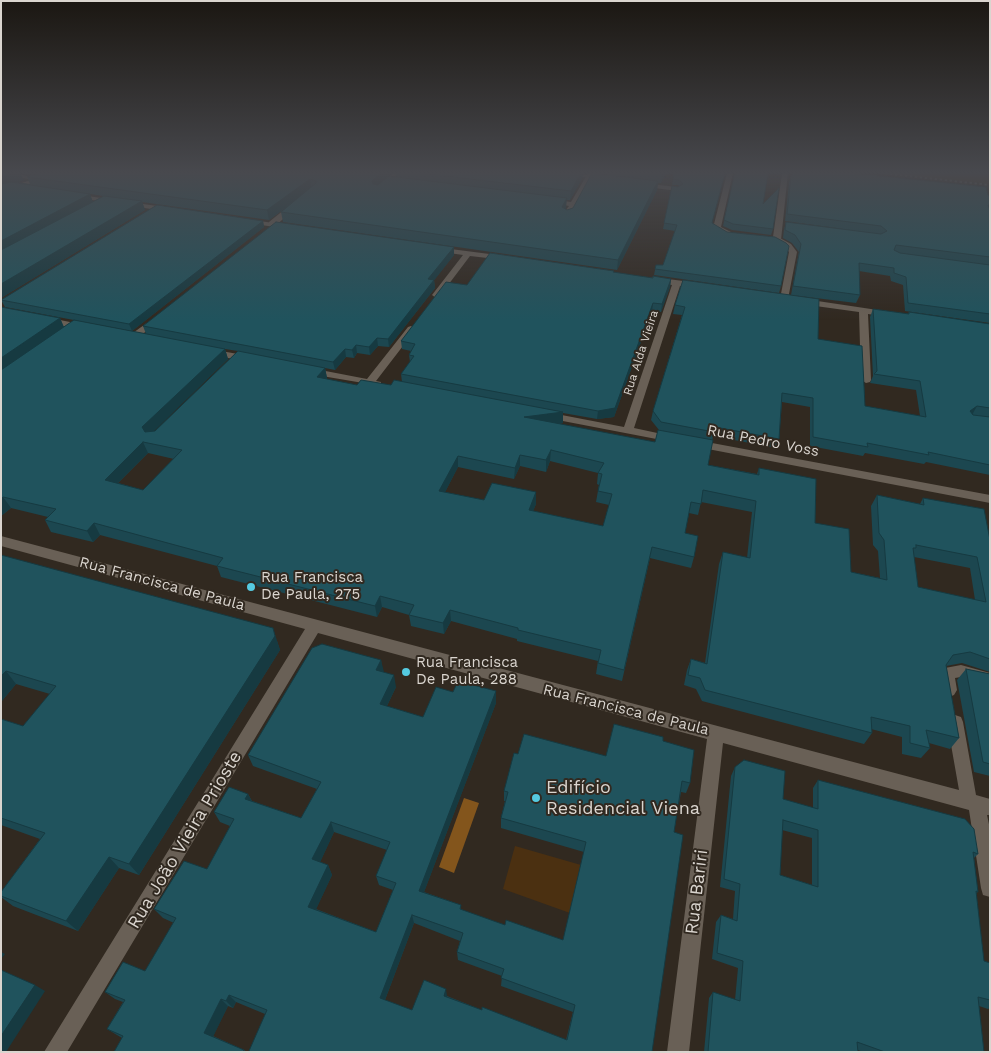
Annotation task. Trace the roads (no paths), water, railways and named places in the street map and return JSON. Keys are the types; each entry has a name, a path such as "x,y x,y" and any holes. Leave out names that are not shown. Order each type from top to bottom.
{"street":[{"path":"256,222 295,228"},
{"path":"262,236 277,222"},
{"path":"718,222 717,228 723,233 738,235"},
{"path":"777,240 779,225 789,226"},
{"path":"748,236 777,240 788,246 793,252 784,299"},
{"path":"430,248 512,259"},
{"path":"432,301 468,254"},
{"path":"640,278 706,288"},
{"name":"Rua Alda Vieira","path":"628,431 678,284"},
{"path":"774,297 893,314"},
{"path":"863,310 866,380"},
{"path":"152,341 128,336 162,314"},
{"path":"35,318 94,330"},
{"path":"370,382 415,323"},
{"path":"61,337 76,326"},
{"path":"200,350 234,361 257,361"},
{"path":"295,368 389,386"},
{"name":"Rua Pedro Voss","path":"535,413 990,499"},
{"name":"Rua Francisca de Paula","path":"1,541 314,627 979,804"},
{"name":"Rua João Vieira Prioste","path":"54,1052 314,627"},
{"path":"990,679 961,671 950,672 947,676 952,705 979,804 990,888"},
{"name":"Rua Bariri","path":"678,1052 716,733"}],"place":[{"name":"Rua Francisca De Paula, 275","path":"251,587"},
{"name":"Rua Francisca De Paula, 288","path":"406,672"},
{"name":"Edifício Residencial Viena","path":"536,798"}]}
